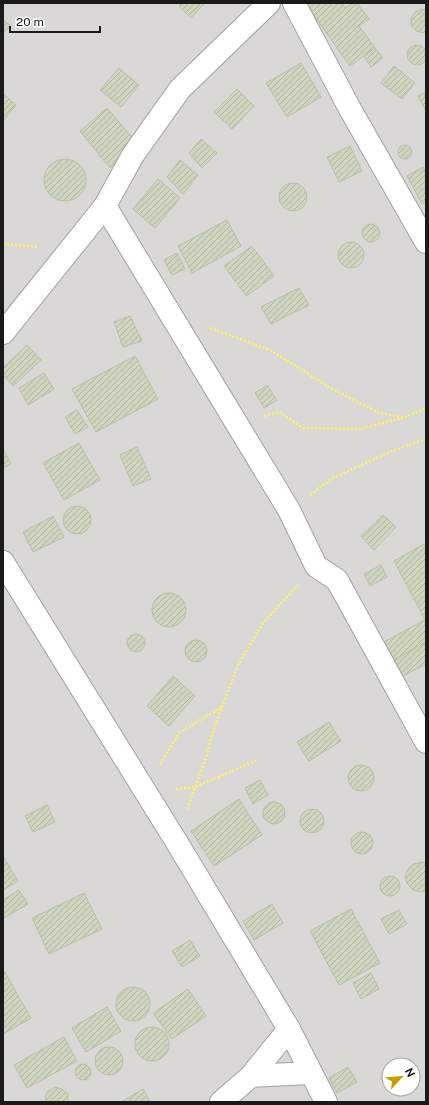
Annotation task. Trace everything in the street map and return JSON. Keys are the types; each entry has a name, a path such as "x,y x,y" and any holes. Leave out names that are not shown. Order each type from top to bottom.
{"street":[{"path":"3,333 105,206 133,155 180,89 269,3"},
{"path":"294,3 350,109 426,242"},
{"path":"105,206 289,510 316,566 337,580 426,742"},
{"path":"3,562 176,841 289,1029 326,1102"},
{"path":"221,1102 252,1076 289,1029"},
{"path":"252,1076 311,1073"}],"path":[{"path":"171,314 270,350 329,387 377,412 403,418"},
{"path":"237,423 279,412 303,428 359,429 403,418 426,408"},
{"path":"331,479 392,451 426,439"},
{"path":"176,841 206,758 213,731 238,665 263,623 316,566"},
{"path":"145,792 180,732 222,707"},
{"path":"145,792 195,787 257,760"}],"shaded area":[{"path":"3,3 426,3 426,1102 3,1102"}],"building":[{"path":"182,3 204,4 191,18 179,6"},
{"path":"305,3 342,3 345,8 353,3 357,3 369,19 359,26 375,48 350,66"},
{"path":"421,9 426,10 426,32 423,33 416,31 411,26 411,18 415,12"},
{"path":"3,20 10,25 3,34"},
{"path":"417,45 424,48 427,55 424,62 417,65 410,62 407,55 410,48"},
{"path":"375,48 383,58 371,67 364,56"},
{"path":"301,63 321,97 287,117 266,83"},
{"path":"394,66 415,83 402,99 381,83"},
{"path":"119,68 139,85 121,107 100,90"},
{"path":"237,89 254,106 232,129 214,112"},
{"path":"426,92 426,111 418,96"},
{"path":"3,94 16,105 3,121"},
{"path":"107,108 138,144 110,168 80,131"},
{"path":"201,139 217,153 202,168 189,153"},
{"path":"405,145 410,147 412,152 410,157 405,159 400,157 398,152 400,147"},
{"path":"350,146 362,171 339,182 327,157"},
{"path":"61,159 69,159 80,165 86,176 86,184 80,195 69,201 61,201 50,195 44,184 44,176 50,165"},
{"path":"180,160 198,175 183,194 167,177"},
{"path":"423,167 426,174 426,202 422,204 407,176"},
{"path":"158,179 180,198 155,228 133,209"},
{"path":"293,183 303,187 307,197 303,207 293,211 283,207 279,197 283,187"},
{"path":"227,220 241,246 192,273 178,246"},
{"path":"371,224 377,227 380,233 377,239 371,242 365,239 362,233 365,227"},
{"path":"351,242 360,246 364,255 360,264 351,268 342,264 338,255 342,246"},
{"path":"252,246 274,276 246,296 224,266"},
{"path":"177,253 185,269 172,275 164,260"},
{"path":"299,288 309,305 271,324 261,307"},
{"path":"130,316 142,341 123,347 114,322"},
{"path":"27,345 41,360 13,386 3,375 3,368"},
{"path":"135,356 158,399 96,432 72,389"},
{"path":"44,373 54,389 28,405 19,388"},
{"path":"267,385 277,400 264,408 255,393"},
{"path":"77,410 88,427 75,434 65,417"},
{"path":"79,443 100,480 64,500 43,463"},
{"path":"137,447 151,479 133,486 120,455"},
{"path":"3,449 11,464 3,468"},
{"path":"77,506 87,510 91,520 87,530 77,534 67,530 63,520 67,510"},
{"path":"383,515 396,527 374,550 361,536"},
{"path":"53,516 64,537 33,552 23,532"},
{"path":"426,543 426,619 425,620 394,561"},
{"path":"381,565 387,577 370,586 364,574"},
{"path":"172,593 179,595 184,600 186,610 184,620 179,625 166,627 159,625 154,620 152,607 154,600 159,595"},
{"path":"426,619 426,642 394,660 384,642"},
{"path":"132,634 140,634 145,639 143,650 140,652 132,652 127,647 127,639"},
{"path":"196,640 204,643 207,651 204,659 196,662 188,659 185,651 188,643"},
{"path":"424,643 426,647 426,664 403,676 394,660"},
{"path":"173,676 195,696 169,726 147,706"},
{"path":"329,722 341,741 309,761 297,742"},
{"path":"361,765 370,769 374,778 370,787 361,791 352,787 348,778 352,769"},
{"path":"260,780 268,795 253,804 245,788"},
{"path":"239,799 262,835 214,866 191,831"},
{"path":"274,802 282,805 285,813 282,821 274,824 266,821 263,813 266,805"},
{"path":"47,805 55,822 33,832 25,816"},
{"path":"312,809 321,812 324,821 321,830 312,833 303,830 300,821 303,812"},
{"path":"358,832 366,832 373,839 373,847 366,854 358,854 351,847 351,839"},
{"path":"3,856 18,881 3,890"},
{"path":"422,862 426,864 426,891 419,892 412,889 407,883 405,876 408,869 414,864"},
{"path":"386,876 394,876 400,882 400,890 394,896 386,896 380,890 380,882"},
{"path":"19,890 28,904 4,918 3,900"},
{"path":"84,893 102,929 49,954 32,918"},
{"path":"272,904 283,923 254,940 243,921"},
{"path":"351,909 380,963 339,985 310,931"},
{"path":"399,910 407,924 389,934 381,919"},
{"path":"190,940 200,956 182,967 172,951"},
{"path":"3,969 31,1018 3,1034"},
{"path":"371,973 379,989 361,999 353,983"},
{"path":"130,987 136,987 145,992 149,998 149,1010 145,1016 136,1021 130,1021 121,1016 116,1007 116,1001 121,992"},
{"path":"188,989 206,1016 172,1039 153,1013"},
{"path":"107,1007 121,1031 86,1052 72,1028"},
{"path":"149,1027 155,1027 164,1032 168,1038 168,1050 164,1056 155,1061 149,1061 140,1056 135,1047 135,1041 140,1032"},
{"path":"64,1037 77,1061 27,1088 14,1065"},
{"path":"109,1047 119,1051 123,1061 119,1071 109,1075 99,1071 95,1061 99,1051"},
{"path":"80,1064 86,1064 91,1069 89,1078 86,1080 80,1080 75,1075 75,1069"},
{"path":"348,1067 357,1082 337,1093 329,1078"},
{"path":"55,1087 62,1089 68,1094 68,1102 46,1102 45,1097 48,1091"},
{"path":"143,1089 150,1102 121,1102"}]}
